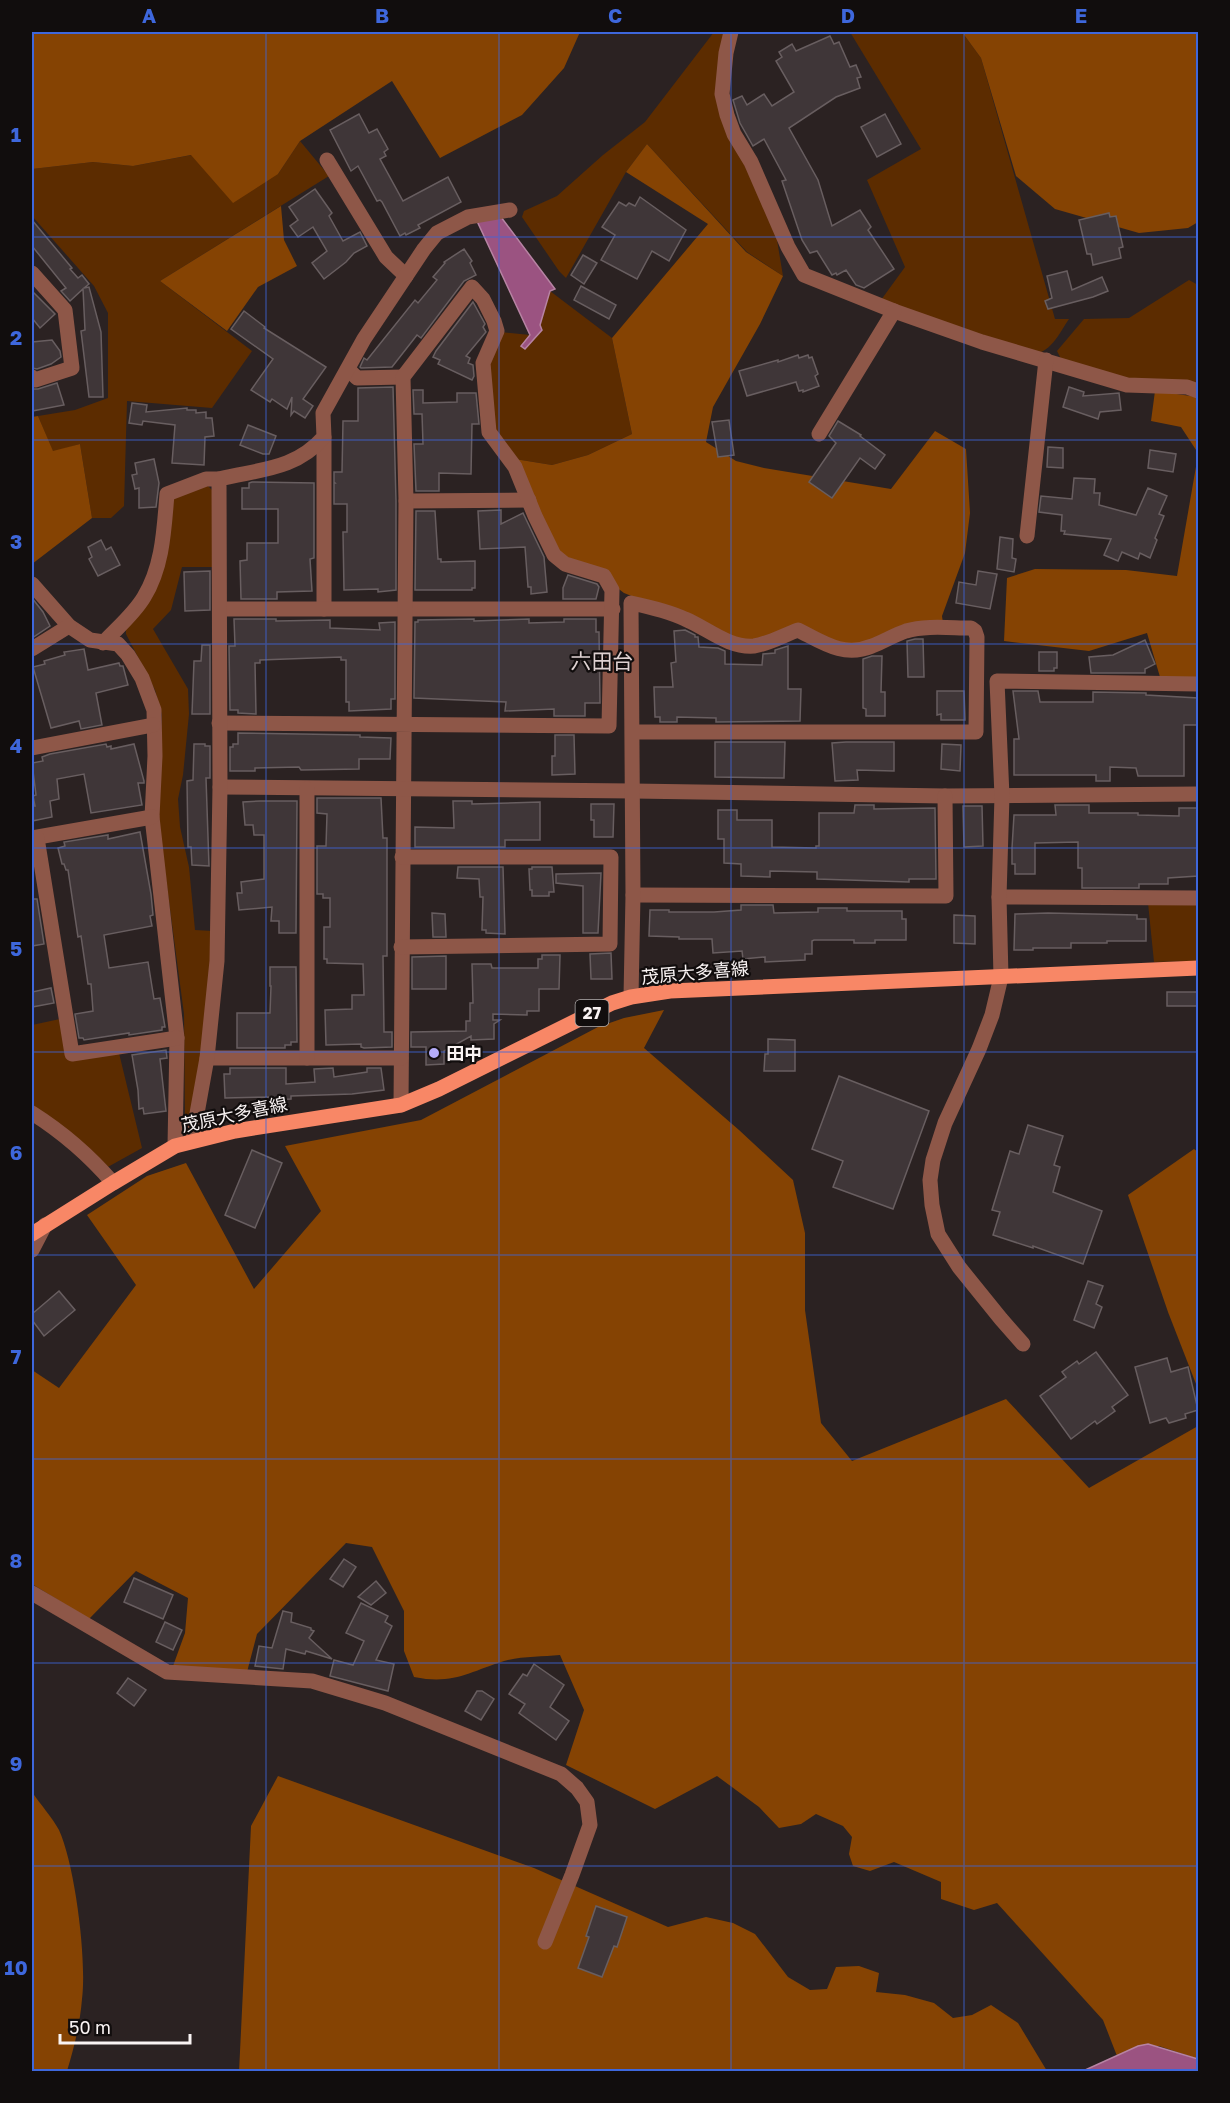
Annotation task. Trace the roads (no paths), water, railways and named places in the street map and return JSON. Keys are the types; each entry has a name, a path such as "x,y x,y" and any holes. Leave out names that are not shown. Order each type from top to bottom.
{"main road":[{"name":"茂原大多喜線","path":"32,1234 175,1146 235,1131 401,1105 631,997 670,991 1198,968"}],"street":[{"path":"731,32 726,53 722,94 727,115 734,134 751,162 788,247 804,275 894,311 982,342 1127,385 1187,387 1198,391"},
{"path":"327,159 386,257 406,276"},
{"path":"324,609 323,414 364,339 437,233 468,218 510,210"},
{"path":"32,273 65,310 72,368 35,380 32,376"},
{"path":"219,723 403,725 609,726 612,590 604,576 565,564 554,555 515,467 489,432 483,363 496,331 494,321 483,299 472,287 403,377 405,501 403,725 403,789 401,948 401,1105"},
{"path":"819,434 894,311"},
{"path":"1027,536 1046,360"},
{"path":"348,369 357,378 403,377"},
{"path":"104,643 143,599 155,576 163,539 167,494 206,479 219,479 293,462 312,451 324,437"},
{"path":"192,1141 207,1058 217,961 220,787 219,479"},
{"path":"405,501 529,501"},
{"path":"32,584 69,626 90,640 118,644 128,655 142,678 154,711 155,756 152,818 177,1038 175,1146"},
{"path":"631,997 633,790 632,732 631,603 652,607 686,619 742,646 756,646 798,630 831,648 844,650 869,648 905,632 924,628 971,628 975,631 976,732 632,732"},
{"path":"220,609 613,609"},
{"path":"32,649 69,626"},
{"path":"1023,1344 959,1267 938,1234 931,1188 933,1160 945,1123 979,1049 992,1015 1001,977 999,897 1002,796 997,681 1198,684"},
{"path":"32,748 153,725"},
{"path":"220,787 633,790 945,796 1198,794"},
{"path":"307,789 307,1058"},
{"path":"633,895 946,896 945,796"},
{"path":"152,818 34,838 72,1054 177,1038"},
{"path":"401,948 610,944 611,857 402,857"},
{"path":"999,897 1198,898"},
{"path":"207,1058 401,1058"},
{"path":"32,1113 56,1128 99,1166 112,1183"},
{"path":"32,1250 45,1226"},
{"path":"32,1593 167,1672 312,1682 385,1703 561,1774 577,1788 587,1802 590,1825 545,1942"}],"place":[{"name":"田中","path":"434,1053"}],"district":[{"name":"六田台","path":"602,661"}]}
